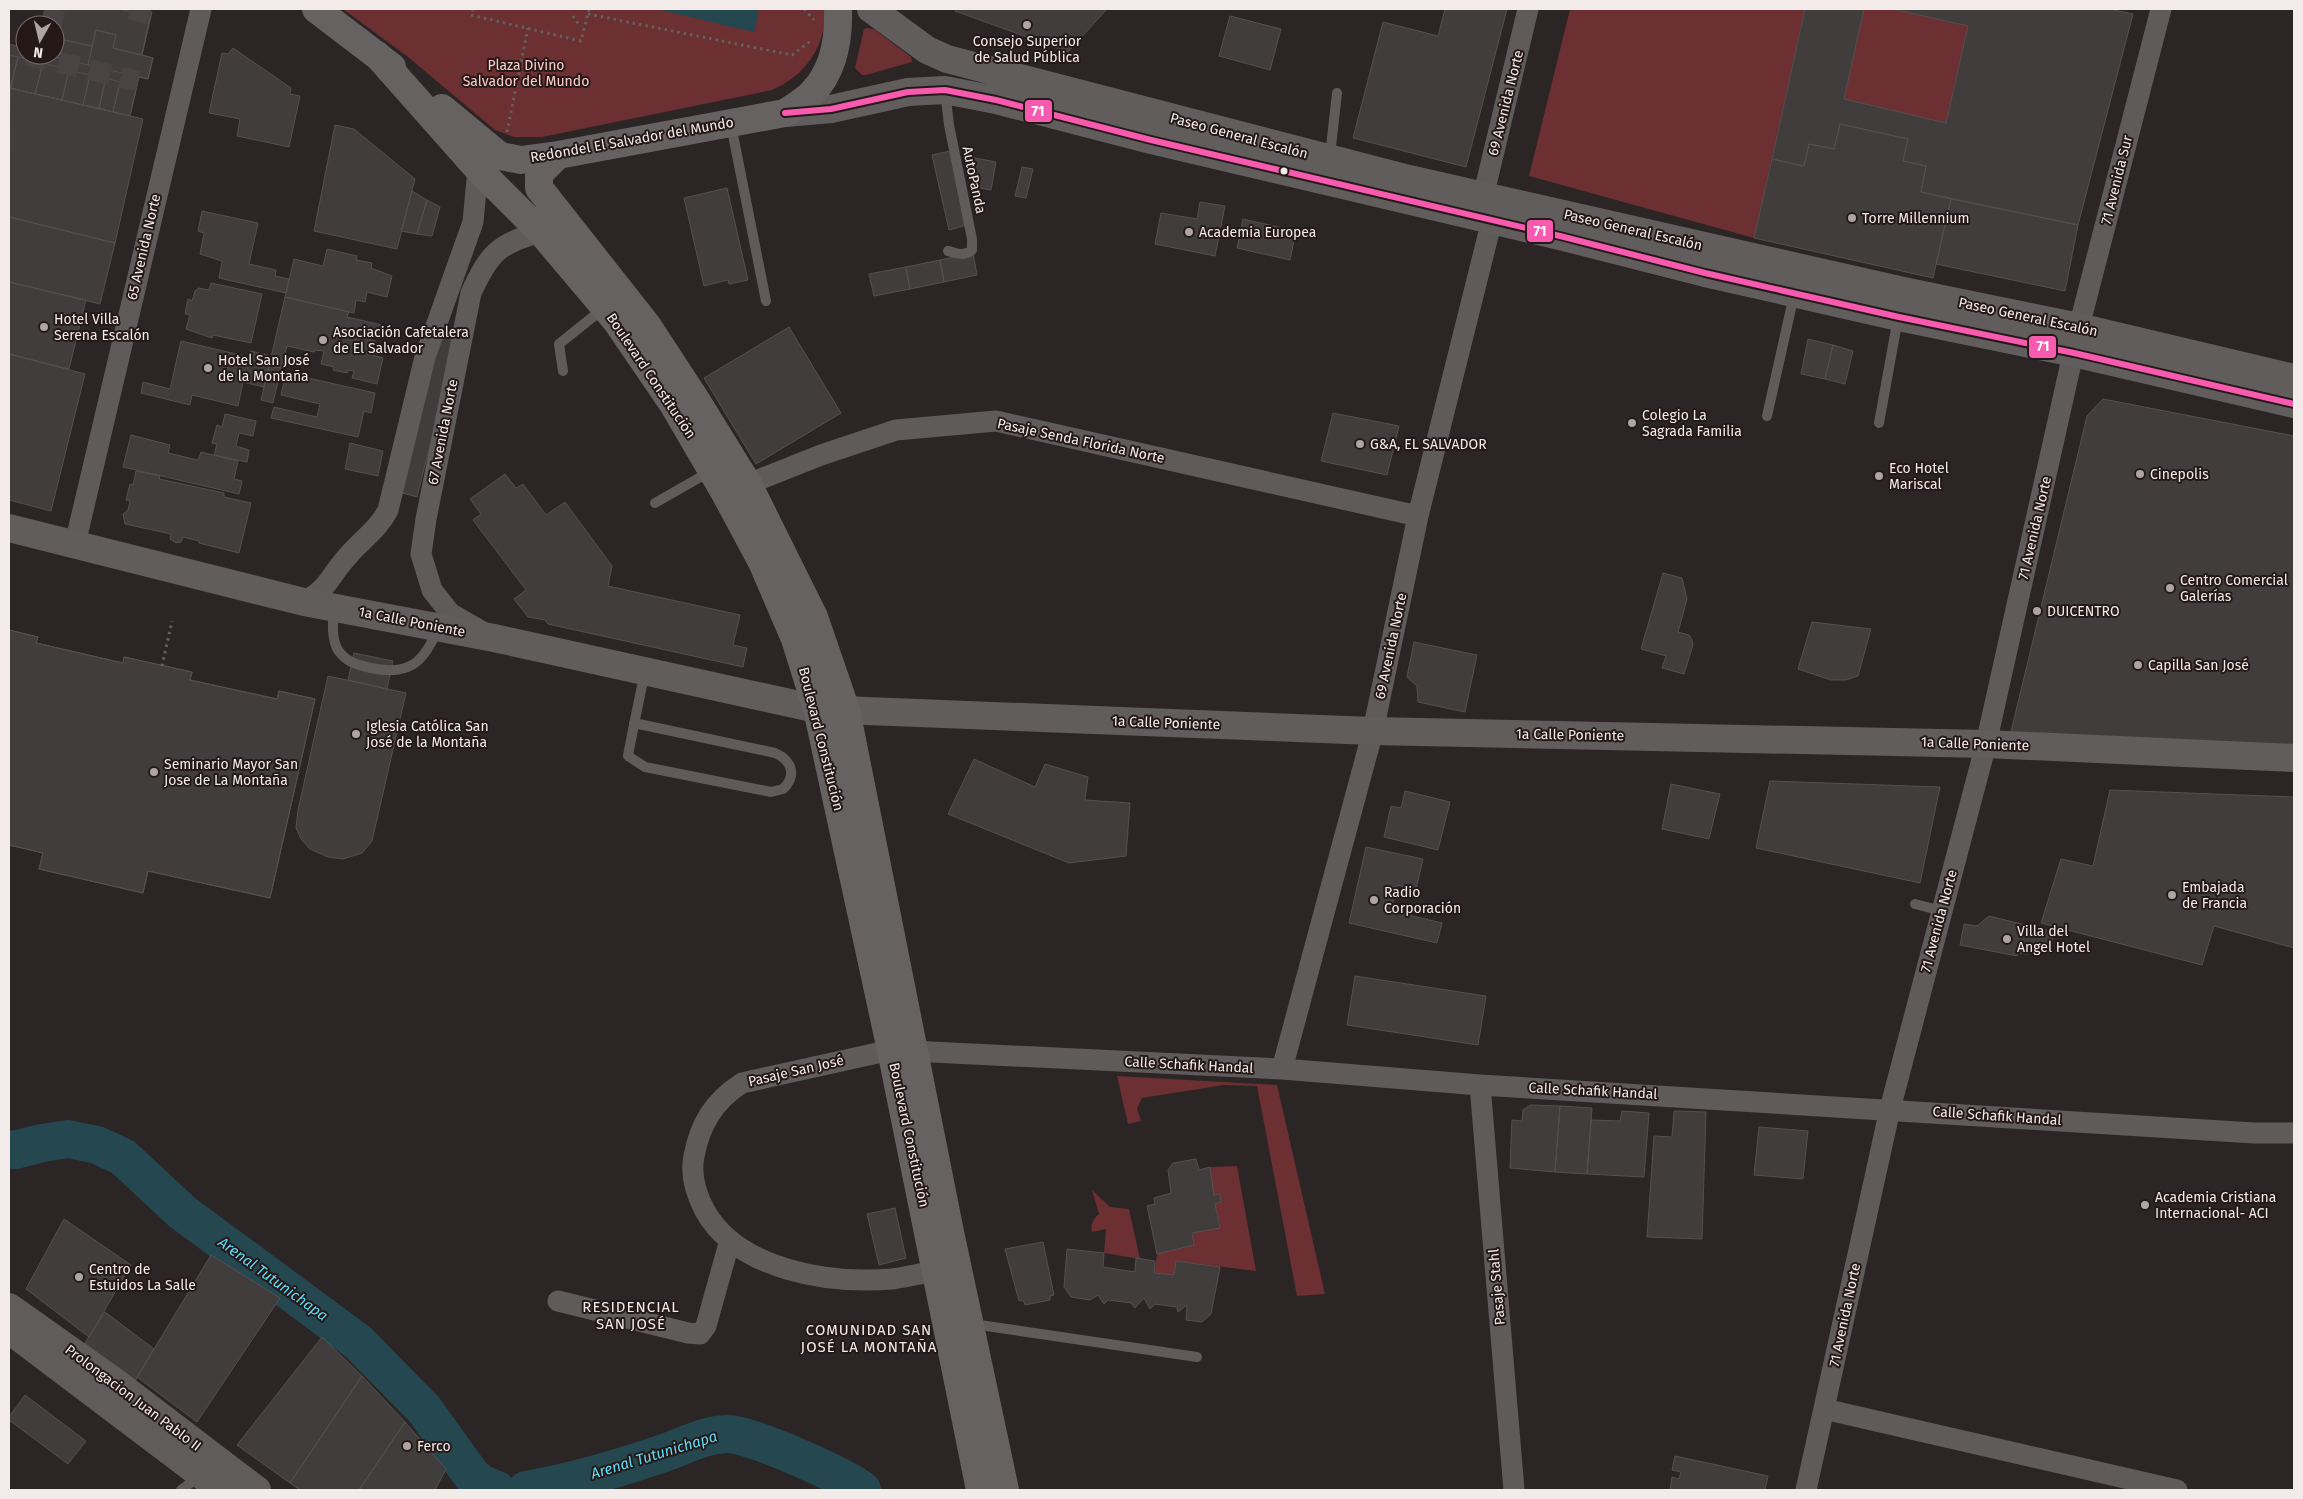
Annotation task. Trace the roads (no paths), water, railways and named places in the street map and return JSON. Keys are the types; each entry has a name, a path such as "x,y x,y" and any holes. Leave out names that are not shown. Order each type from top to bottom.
{"highway":[{"name":"Redondel El Salvador del Mundo","path":"316,9 377,55 500,156 521,160 558,155 785,113 813,93 830,66 839,33 838,9"},
{"name":"Boulevard Constitución","path":"377,55 478,169 541,232 605,307 673,404 762,562 795,639 817,709 969,1323 1005,1490"},
{"name":"Boulevard Constitución","path":"558,155 539,174 539,188 647,325 748,484 814,618 846,710 937,1271 980,1490"}],"main road":[{"name":"Paseo General Escalón","path":"871,9 927,50 948,59 1330,160 1488,208 1794,294 1899,317 2077,340 2294,378"},
{"name":"Paseo General Escalón","path":"785,113 831,110 908,92 945,90 996,100 1151,140 1488,208 1753,258 2040,319 2077,340 2294,404"},
{"name":"1a Calle Poniente","path":"9,528 304,602 494,638 817,709 1374,731 1986,744 2294,758"},
{"name":"Prolongacion Juan Pablo II","path":"9,1307 115,1382 257,1490"},
{"name":"Prolongacion Juan Pablo II","path":"9,1330 201,1485"}],"street":[{"name":"65 Avenida Norte","path":"75,544 200,9"},
{"name":"69 Avenida Norte","path":"1282,1069 1374,731 1418,516 1488,208 1528,9"},
{"name":"71 Avenida Sur","path":"2077,340 2161,9"},
{"path":"304,602 322,591 348,556 381,523 388,510 425,357 473,222 478,169"},
{"name":"67 Avenida Norte","path":"494,638 450,613 432,590 421,554 426,519 471,293 486,263 501,246 522,237 541,232"},
{"name":"71 Avenida Norte","path":"1806,1490 1890,1109 1986,744 2077,340"},
{"name":"Pasaje Senda Florida Norte","path":"748,484 821,455 896,430 996,421 1418,516"},
{"name":"Calle Schafik Handal","path":"902,1051 1282,1069 1480,1085 2254,1133 2294,1133"},
{"name":"Pasaje San José","path":"902,1051 742,1083 731,1090 708,1114 700,1130 692,1175 701,1203 708,1215 730,1240 744,1250 781,1267 824,1277 858,1280 893,1278 937,1271"},
{"name":"Pasaje Stahl","path":"1480,1085 1514,1490"},
{"path":"558,1301 688,1333 700,1334 706,1326 730,1240"},
{"path":"1824,1409 2177,1490"}],"lane":[{"name":"AutoPanda","path":"945,90 949,125 972,244 972,250 964,254 948,251"},
{"path":"1330,160 1337,93"},
{"path":"731,123 766,301"},
{"path":"1753,258 1770,251 1848,267"},
{"path":"1767,416 1794,294"},
{"path":"1975,294 2004,301 2040,319"},
{"path":"563,371 559,344 605,307"},
{"path":"1879,423 1899,317"},
{"path":"655,503 712,471"},
{"path":"334,608 337,648 346,659 356,664 385,670 401,671 417,662 426,653 438,627"},
{"path":"634,723 775,753 788,761 791,777 782,790 771,792 645,767 628,756 634,723 645,671"},
{"path":"1915,904 1942,911"},
{"path":"969,1323 1197,1358"}],"water":[{"path":"656,9 751,9 759,11 754,32"}],"waterway":[{"name":"Arenal Tutunichapa","path":"9,1149 15,1150 68,1139 97,1145 123,1157 182,1212 358,1342 424,1409 472,1476 482,1484 497,1490"},
{"name":"Arenal Tutunichapa","path":"526,1490 594,1475 701,1439 726,1434 754,1440 774,1447 835,1475 862,1490"}],"tunnel":[{"path":"54,15 55,9"},
{"path":"130,9 151,14"},
{"path":"65,64 138,81"}],"place":[{"name":"Consejo Superior de Salud Pública","path":"1027,25"},
{"name":"Torre Millennium","path":"1852,218"},
{"name":"Academia Europea","path":"1189,232"},
{"name":"Hotel Villa Serena Escalón","path":"44,327"},
{"name":"Asociación Cafetalera de El Salvador","path":"323,340"},
{"name":"Hotel San José de la Montaña","path":"208,368"},
{"name":"Colegio La Sagrada Familia","path":"1632,423"},
{"name":"G&A, EL SALVADOR","path":"1360,444"},
{"name":"Cinepolis","path":"2140,474"},
{"name":"Eco Hotel Mariscal","path":"1879,476"},
{"name":"Centro Comercial Galerías","path":"2170,588"},
{"name":"DUICENTRO","path":"2037,611"},
{"name":"Capilla San José","path":"2138,665"},
{"name":"Iglesia Católica San José de la Montaña","path":"356,734"},
{"name":"Seminario Mayor San Jose de La Montaña","path":"154,772"},
{"name":"Embajada de Francia","path":"2172,895"},
{"name":"Radio Corporación","path":"1374,900"},
{"name":"Villa del Angel Hotel","path":"2007,939"},
{"name":"Academia Cristiana Internacional- ACI","path":"2145,1205"},
{"name":"Centro de Estuidos La Salle","path":"79,1277"},
{"name":"Ferco","path":"407,1446"}],"district":[{"name":"RESIDENCIAL SAN JOSÉ","path":"631,1316"},
{"name":"COMUNIDAD SAN JOSÉ LA MONTAÑA","path":"869,1338"}],"park label":[{"name":"Plaza Divino Salvador del Mundo","path":"526,74"}]}
